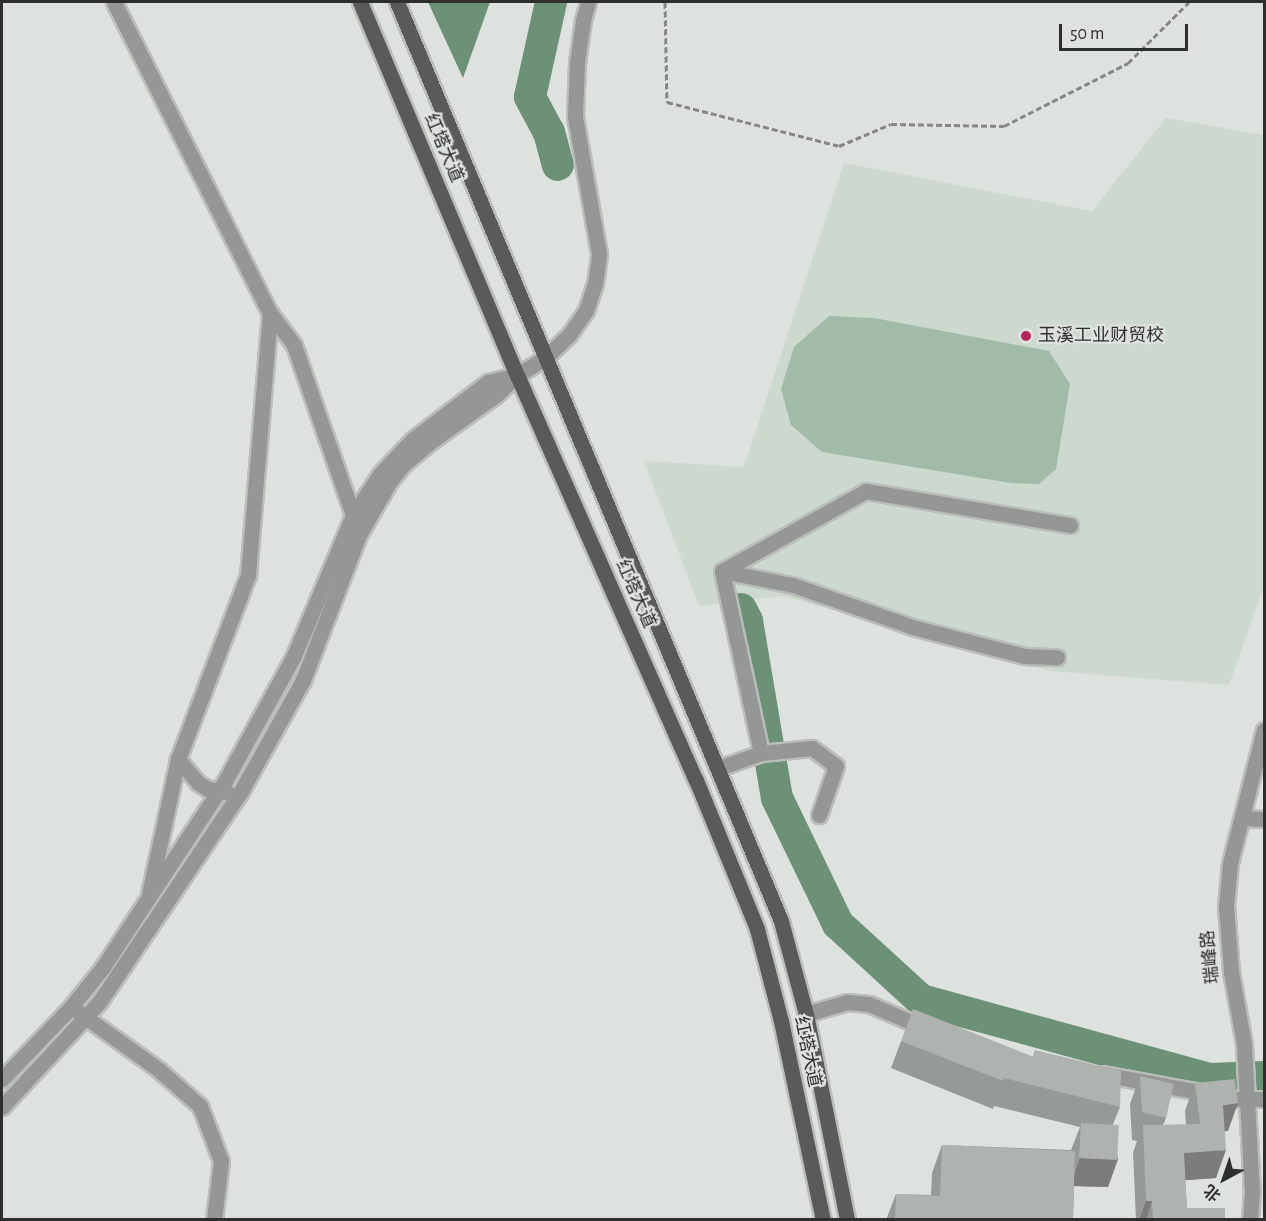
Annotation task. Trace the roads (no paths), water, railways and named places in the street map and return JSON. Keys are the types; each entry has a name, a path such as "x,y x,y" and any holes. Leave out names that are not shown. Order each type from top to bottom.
{"main road":[{"name":"红塔大道","path":"360,2 517,375 696,780 757,929 781,1021 823,1220"},
{"name":"红塔大道","path":"397,2 781,921 806,1014 847,1220"}],"street":[{"path":"2,1107 85,1017 124,967 241,791 303,680 359,520 294,345 270,313 114,2"},
{"path":"2,1079 71,1007 103,967 218,791 250,739 293,658 387,464 412,440 488,382 517,375 546,358 569,336 586,311 595,284 599,254 575,116 576,63 588,2"},
{"path":"149,894 178,759 248,575 270,313"},
{"path":"722,571 866,491 1070,525"},
{"path":"722,571 762,753"},
{"path":"722,571 793,585 916,628 1024,656 1057,657"},
{"name":"瑞峰路","path":"1250,1220 1252,1193 1244,1044 1231,972 1226,906 1230,863 1264,730"},
{"path":"719,768 762,753 812,748 836,766 819,815"},
{"path":"178,759 198,783 218,791 241,791"},
{"path":"1242,818 1264,819"},
{"path":"806,1014 847,1002 868,1004 936,1032"},
{"path":"71,1007 159,1070 200,1106 221,1161 214,1220"},
{"path":"1089,1072 1264,1099"}],"waterway":[{"path":"551,2 530,97 549,132 558,165"},
{"path":"741,609 747,621 777,798 838,924 921,1000 1209,1079 1264,1077"}],"place":[{"name":"玉溪工业财贸校","path":"1026,336"}]}
